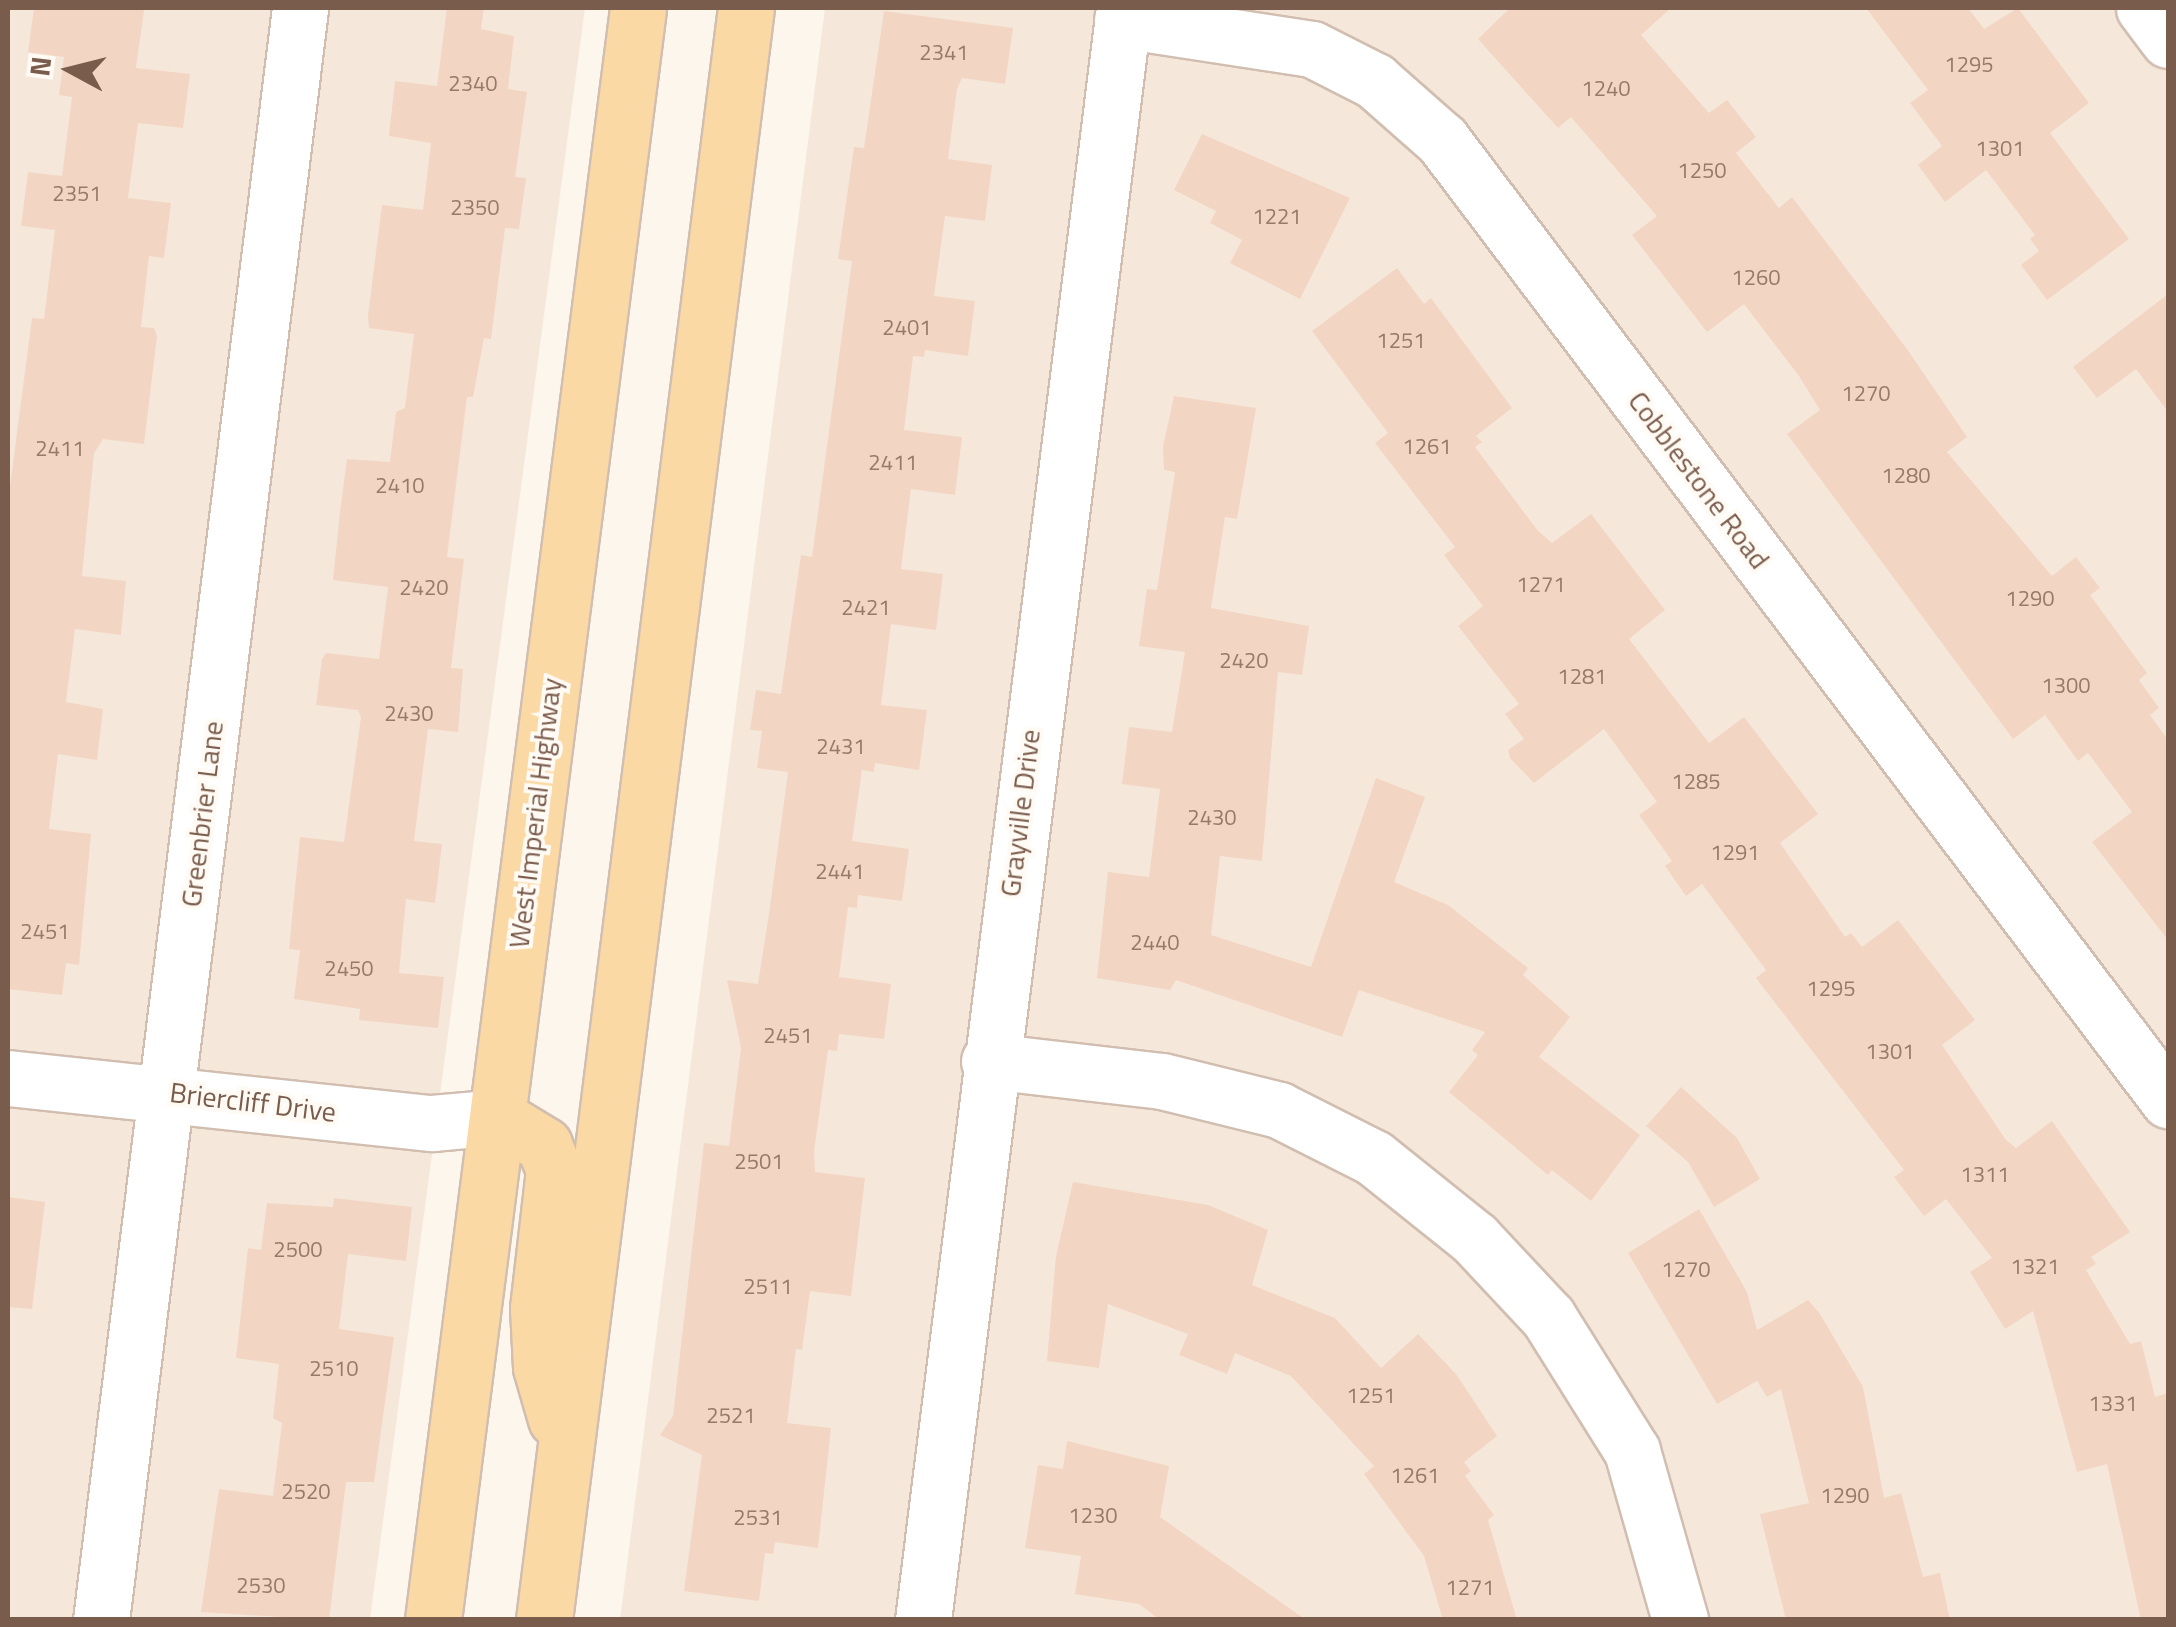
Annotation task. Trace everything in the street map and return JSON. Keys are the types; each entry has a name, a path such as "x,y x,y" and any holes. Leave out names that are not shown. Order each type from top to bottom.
{"main road":[{"name":"West Imperial Highway","path":"433,1620 638,8"},
{"path":"544,1620 746,8"},
{"path":"498,1117 544,1144 554,1170 538,1308 540,1367 565,1450"}],"street":[{"name":"Greenbrier Lane","path":"101,1620 300,8"},
{"path":"2144,8 2168,40"},
{"name":"Grayville Drive","path":"922,1620 988,1060 1123,14"},
{"name":"Cobblestone Road","path":"1123,14 1312,49 1374,81 1442,140 2168,1100"},
{"path":"988,1060 1162,1080 1279,1110 1374,1158 1475,1239 1548,1317 1632,1451 1680,1620"},
{"name":"Briercliff Drive","path":"8,1078 169,1092 432,1123 498,1117"}],"shaded area":[{"path":"8,8 585,8 370,1619 8,1620"},
{"path":"825,8 2168,8 2168,1619 620,1620"}],"building":[{"path":"34,8 144,10 136,68 190,74 183,128 138,123 128,198 171,203 164,258 149,256 141,327 154,328 157,336 144,444 103,439 94,453 82,576 126,581 121,635 75,629 66,702 103,709 97,760 58,754 49,829 91,834 79,965 66,963 62,995 8,989 9,494 32,318 44,319 55,230 21,226 28,172 62,176 72,97 59,95 64,57 28,52"},
{"path":"447,8 484,8 481,29 514,36 508,89 527,92 515,177 526,178 519,229 505,228 491,339 484,338 473,397 467,397 447,557 464,559 451,668 463,669 458,732 428,729 414,841 442,844 435,903 406,899 399,973 444,977 438,1028 359,1020 360,1009 294,999 300,950 289,949 300,837 344,842 361,717 358,710 316,705 322,659 326,653 379,659 388,587 333,580 340,512 347,459 390,462 396,412 405,408 414,334 369,328 368,316 382,205 423,210 431,143 389,136 395,81 437,86"},
{"path":"1510,8 1671,8 1641,35 1709,113 1727,100 1756,137 1736,153 1779,208 1792,197 1907,349 1967,437 1947,452 2052,576 2076,557 2100,588 2090,595 2147,673 2139,680 2159,708 2150,715 2168,740 2168,940 2092,842 2132,812 2088,753 2078,761 2045,715 2013,739 1787,434 1820,410 1744,304 1707,332 1632,235 1657,216 1571,117 1558,128 1478,39"},
{"path":"1866,8 1968,8 1984,29 2018,8 2089,103 2050,133 2129,239 2047,300 2021,265 2039,251 2030,239 2035,235 1986,170 1945,202 1918,165 1942,146 1910,103 1928,90"},
{"path":"884,11 1013,28 1005,84 962,78 957,89 948,159 992,165 985,221 945,216 934,296 975,301 968,356 925,350 924,357 913,356 904,430 962,437 955,495 911,489 901,569 943,574 936,630 891,624 881,705 927,710 919,770 875,763 874,772 862,770 852,841 909,849 902,901 858,895 857,908 848,907 839,977 891,984 884,1039 839,1034 837,1051 828,1050 814,1152 815,1172 865,1178 851,1296 810,1291 802,1350 796,1349 787,1423 831,1428 818,1548 775,1542 773,1554 765,1553 759,1601 684,1591 702,1455 660,1435 673,1416 704,1143 729,1146 741,1048 727,980 758,984 788,772 757,768 762,731 750,730 756,690 781,694 801,555 812,557 852,261 838,259 854,147 864,148"},
{"path":"1202,134 1350,198 1300,299 1230,263 1242,240 1210,223 1216,211 1174,190"},
{"path":"1397,268 1424,304 1431,298 1512,408 1476,436 1482,442 1475,447 1538,531 1552,543 1591,514 1665,610 1629,639 1709,743 1744,717 1818,814 1780,843 1845,937 1851,933 1862,947 1898,920 1975,1020 1942,1045 2006,1140 2016,1148 2052,1121 2130,1232 2091,1257 2096,1264 2086,1270 2130,1344 2141,1341 2155,1397 2168,1393 2168,1620 2141,1620 2107,1464 2077,1472 2033,1311 2005,1329 1970,1272 1992,1258 1946,1199 1924,1216 1894,1177 1904,1170 1756,978 1766,970 1702,884 1686,896 1665,866 1672,861 1639,815 1657,802 1604,729 1534,783 1510,758 1508,750 1524,739 1505,714 1519,704 1458,626 1483,606 1444,555 1455,547 1375,443 1388,433 1312,331"},
{"path":"2168,294 2168,412 2136,369 2097,398 2073,367"},
{"path":"1174,396 1256,408 1237,519 1225,517 1211,608 1309,626 1302,675 1278,672 1262,861 1220,856 1211,935 1311,967 1376,778 1425,797 1394,882 1448,905 1528,968 1523,975 1570,1017 1539,1057 1640,1135 1591,1201 1552,1170 1548,1175 1449,1092 1478,1055 1472,1050 1485,1032 1359,990 1342,1037 1176,980 1170,990 1097,978 1108,872 1149,877 1160,789 1122,784 1129,727 1172,732 1185,652 1139,646 1147,589 1157,590 1175,472 1164,470 1163,447"},
{"path":"1681,1087 1737,1138 1760,1179 1714,1207 1688,1162 1646,1126"},
{"path":"1073,1182 1208,1205 1268,1230 1252,1285 1335,1318 1381,1368 1418,1334 1456,1374 1497,1436 1464,1462 1471,1471 1465,1476 1494,1515 1488,1520 1517,1620 1443,1620 1424,1556 1364,1474 1374,1466 1291,1376 1235,1353 1227,1374 1179,1355 1188,1334 1108,1304 1099,1368 1047,1361 1056,1256"},
{"path":"8,1197 45,1202 32,1309 8,1307"},
{"path":"334,1198 412,1207 406,1261 348,1254 339,1329 394,1337 374,1482 346,1482 329,1620 201,1612 219,1489 273,1496 282,1423 273,1418 279,1364 236,1358 248,1248 261,1250 267,1203 333,1207"},
{"path":"1699,1209 1747,1292 1757,1330 1808,1300 1820,1314 1863,1387 1884,1498 1901,1493 1923,1577 1940,1573 1950,1620 1786,1620 1760,1514 1809,1503 1781,1389 1767,1397 1757,1381 1717,1404 1628,1253"},
{"path":"1067,1441 1169,1466 1160,1517 1306,1620 1160,1620 1139,1604 1075,1594 1081,1556 1025,1548 1038,1465 1063,1469"}]}
